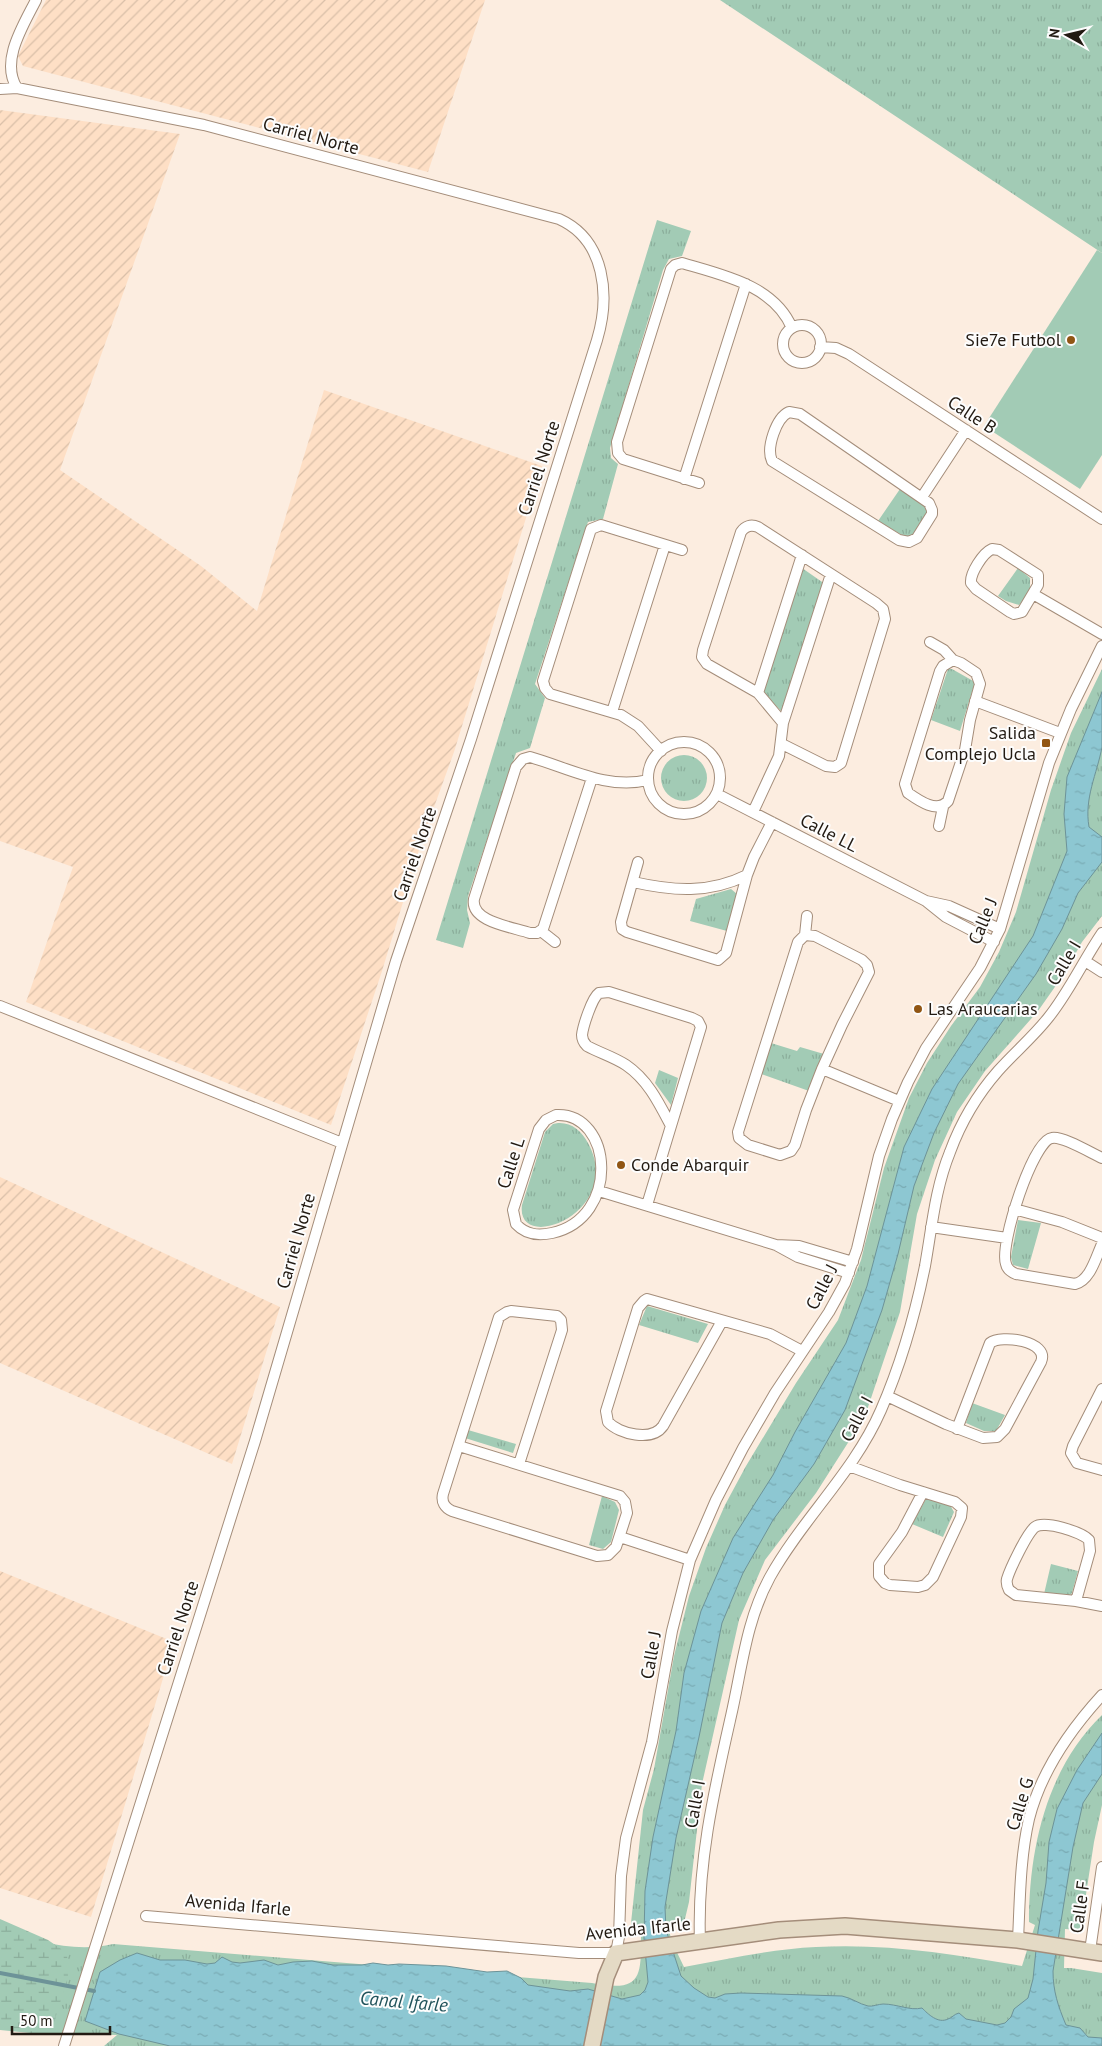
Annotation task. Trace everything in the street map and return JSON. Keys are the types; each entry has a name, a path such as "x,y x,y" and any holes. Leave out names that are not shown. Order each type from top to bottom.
{"street":[{"path":"17,88 11,80 9,55 36,0"},
{"name":"Carriel Norte","path":"0,89 17,88 204,125 559,219 575,228 590,244 600,268 605,298 600,329 471,739 396,961 255,1441 72,2015 64,2046"},
{"path":"699,483 623,459 618,453 616,446 670,272 675,265 682,263 733,278 746,284 778,305 788,317 792,328"},
{"path":"684,479 746,284"},
{"path":"798,326 810,327 818,335 820,347 814,358 809,361 797,362 787,355 783,343 784,337 792,328 798,326"},
{"name":"Calle B","path":"820,347 843,350 1102,519"},
{"path":"789,412 800,414 922,497 931,506 930,518 914,541 904,542 899,540 772,461 769,450 780,419 789,412"},
{"path":"922,497 966,430"},
{"path":"661,751 630,720 612,712 554,696 547,691 543,684 589,531 598,525 682,550"},
{"path":"782,744 826,766 835,767 841,763 885,626 885,613 880,606 758,527 751,525 744,528 741,532 702,657 706,664 758,693 783,723"},
{"path":"612,712 665,545"},
{"path":"996,549 1038,575 1039,582 1033,594 1025,610 1014,614 976,589 971,583 971,579 988,550 996,549"},
{"path":"758,693 802,555"},
{"path":"753,812 775,766 782,744 783,723 831,574"},
{"path":"1033,594 1102,634"},
{"path":"930,642 948,653 953,660 962,663 979,676 980,684 962,759 948,802 943,806 934,807 911,795 906,790 905,784 940,671 943,666 953,660"},
{"name":"Calle J","path":"616,1954 621,1876 626,1838 652,1742 672,1631 690,1560 716,1500 738,1456 802,1351 829,1312 849,1273 879,1156 899,1101 926,1048 980,968 1000,929 1010,900 1033,814 1060,733 1102,646"},
{"path":"975,701 1060,733"},
{"path":"687,742 706,749 716,760 720,773 717,794 702,810 688,814 674,813 656,801 649,788 648,780 650,767 661,751 673,744 687,742"},
{"path":"592,778 546,926 541,931 530,933 481,917 475,911 473,903 516,766 522,758 530,757 592,778 620,783 648,780"},
{"name":"Calle LL","path":"717,794 926,901 946,918 994,942"},
{"path":"939,826 943,806"},
{"path":"638,862 621,922 624,931 718,960 726,953 747,875 772,822"},
{"path":"632,882 671,890 698,890 724,885 747,875"},
{"name":"Calle LL","path":"926,901 950,906 1000,929"},
{"path":"805,935 815,936 862,960 868,969 868,976 842,1025 822,1069 791,1151 780,1155 741,1141 738,1135 738,1128 798,942 805,935 807,916"},
{"path":"541,931 554,942"},
{"name":"Calle I","path":"700,1942 700,1886 708,1822 735,1698 741,1658 751,1620 769,1579 781,1558 849,1466 871,1431 887,1396 904,1350 914,1313 925,1262 935,1198 944,1166 966,1116 987,1085 1049,1017 1102,933"},
{"path":"1085,960 1102,972"},
{"path":"647,1205 701,1030 700,1024 695,1019 609,992 599,993 593,999 582,1032 584,1042 587,1046 617,1060 634,1072 650,1090 671,1126"},
{"path":"0,1006 342,1143"},
{"path":"822,1069 899,1101"},
{"name":"Calle L","path":"553,1116 570,1116 590,1132 600,1158 601,1179 599,1191 590,1209 582,1217 575,1223 556,1232 531,1234 520,1228 514,1219 514,1206 539,1128 546,1120 553,1116"},
{"path":"1102,1158 1057,1138 1049,1138 1043,1143 1014,1209 1007,1238 1005,1262 1010,1271 1016,1274 1070,1284 1080,1283 1086,1277 1102,1244"},
{"path":"599,1191 776,1245 798,1257 849,1273"},
{"path":"1014,1209 1062,1222 1102,1238"},
{"path":"930,1227 1007,1238"},
{"path":"776,1245 799,1246 853,1262"},
{"path":"722,1322 657,1433 642,1436 616,1428 608,1422 606,1411 638,1308 644,1301 654,1300 722,1322 770,1334 802,1351"},
{"path":"459,1446 620,1496 627,1507 620,1537 614,1551 608,1555 601,1556 448,1510 442,1497 499,1317 512,1311 557,1316 562,1320 562,1330 520,1464"},
{"path":"887,1396 958,1429 988,1439 1000,1435 1041,1362 1040,1348 1033,1344 1003,1338 996,1339 990,1343 958,1429"},
{"path":"1102,1389 1071,1450 1072,1457 1077,1463 1102,1470"},
{"path":"849,1466 956,1502 960,1506 962,1514 930,1582 918,1587 885,1583 879,1576 879,1564 902,1532 923,1492"},
{"path":"1076,1600 1091,1547 1089,1540 1080,1534 1048,1525 1037,1526 1029,1533 1008,1578 1009,1590 1020,1596 1076,1600 1102,1606"},
{"path":"620,1537 690,1560"},
{"name":"Calle G","path":"1023,1941 1021,1874 1030,1817 1050,1766 1068,1736 1102,1695"},
{"name":"Calle F","path":"1096,1952 1102,1867"},
{"name":"Avenida Ifarle","path":"146,1916 579,1953 616,1954 799,1928 845,1926 1023,1941 1096,1952"},
{"path":"592,2046 604,1987 616,1954"}],"shaded area":[{"path":"46,0 485,0 428,172 23,66 18,56"},
{"path":"0,110 180,134 60,470 201,566 257,611 324,390 542,466 454,752 421,843 382,971 331,1125 26,1002 73,867 0,841"},
{"path":"0,1177 280,1307 232,1464 0,1363"},
{"path":"0,1571 174,1642 91,1917 0,1888"}],"green space":[{"path":"720,0 1102,0 1102,253"},
{"path":"657,220 691,231 682,256 669,259 663,270 610,448 611,458 618,464 603,519 588,522 535,684 545,698 530,748 516,753 468,896 467,910 470,923 463,948 436,940"},
{"name":"Sie7e Futbol","path":"1097,250 1102,253 1102,455 1080,489 984,426"},
{"path":"900,489 928,507 928,512 911,537 907,538 878,521"},
{"path":"802,568 825,584 783,713 763,692"},
{"path":"1018,568 1030,578 1030,592 1019,605 998,596"},
{"path":"948,669 952,669 975,682 960,731 931,720"},
{"path":"1102,669 1102,916 1082,942 1064,974 1038,1011 985,1071 957,1112 935,1160 917,1214 900,1312 865,1416 816,1493 765,1560 739,1620 702,1784 689,1902 684,1923 668,1927 672,1942 684,1967 783,1950 842,1946 919,1950 1022,1966 1035,1925 1029,1922 1030,1894 1038,1838 1045,1811 1067,1759 1083,1736 1102,1715 1102,1805 1094,1842 1081,1927 1078,1930 1065,1929 1064,1968 1102,1973 1102,2046 104,2046 117,2035 45,2033 0,1930 56,1945 84,1947 113,1944 609,1985 630,1983 636,1978 641,1960 641,1932 634,1933 631,1923 643,1810 654,1769 674,1656 689,1596 706,1548 725,1505 746,1466 796,1383 838,1320 861,1260 884,1168 909,1098 927,1063 980,987 999,952 1016,912 1051,790 1071,733"},
{"path":"689,755 701,761 706,769 706,787 701,795 693,800 679,801 667,795 662,787 661,773 667,761 675,756"},
{"path":"731,889 737,894 727,931 690,921 696,899"},
{"path":"771,1043 797,1051 800,1047 824,1054 809,1091 761,1074"},
{"path":"659,1070 678,1078 671,1105 655,1083"},
{"path":"558,1123 576,1128 588,1143 596,1168 593,1189 582,1207 567,1219 550,1226 535,1226 524,1220 522,1205 545,1132 553,1124"},
{"path":"1018,1220 1041,1223 1028,1269 1013,1265 1011,1257"},
{"path":"647,1306 708,1324 698,1343 639,1325"},
{"path":"972,1403 1005,1415 996,1431 984,1431 966,1423"},
{"path":"468,1430 516,1444 513,1453 465,1438"},
{"path":"602,1496 615,1502 619,1510 611,1542 603,1549 589,1545"},
{"path":"927,1497 950,1505 954,1512 943,1537 912,1524"},
{"path":"1051,1564 1078,1571 1072,1593 1069,1596 1044,1594"},
{"path":"0,1919 48,1940 67,1953 68,1977 50,2035 0,2030"}],"water":[{"name":"Canal Ifarle","path":"1102,692 1102,747 1090,796 1088,816 1089,827 1102,837 1102,862 1078,893 1062,929 1036,974 958,1084 934,1133 914,1186 882,1310 845,1410 814,1464 773,1520 743,1573 722,1623 676,1838 665,1907 666,1930 681,1976 708,1997 715,1998 725,1994 741,1993 842,1996 868,2006 883,2004 913,2009 922,2008 934,2018 941,2020 959,2013 966,2019 997,2025 1005,2023 1011,2017 1014,2009 1028,1998 1033,1979 1046,1883 1049,1842 1057,1809 1077,1770 1102,1733 1102,1774 1083,1803 1073,1847 1053,1971 1056,1998 1066,2025 1080,2028 1088,2037 1102,2038 1102,2046 170,2046 119,2034 85,2021 100,1972 120,1960 137,1953 160,1960 185,1960 207,1964 215,1963 222,1957 232,1962 264,1960 278,1965 312,1961 333,1965 373,1963 446,1966 487,1972 507,1971 521,1978 528,1985 570,1991 588,1989 622,1999 640,1995 645,1990 648,1982 644,1938 645,1891 653,1837 676,1731 684,1673 701,1611 733,1538 773,1475 795,1432 846,1343 867,1286 904,1147 932,1089 1033,936 1067,851 1064,814 1067,777"}],"waterway":[{"path":"0,1973 94,1991"}],"place":[{"name":"Sie7e Futbol","path":"1071,340"},
{"name":"Salida Complejo Ucla","path":"1046,743"},
{"name":"Las Araucarias","path":"918,1009"},
{"name":"Conde Abarquir","path":"621,1165"}]}
